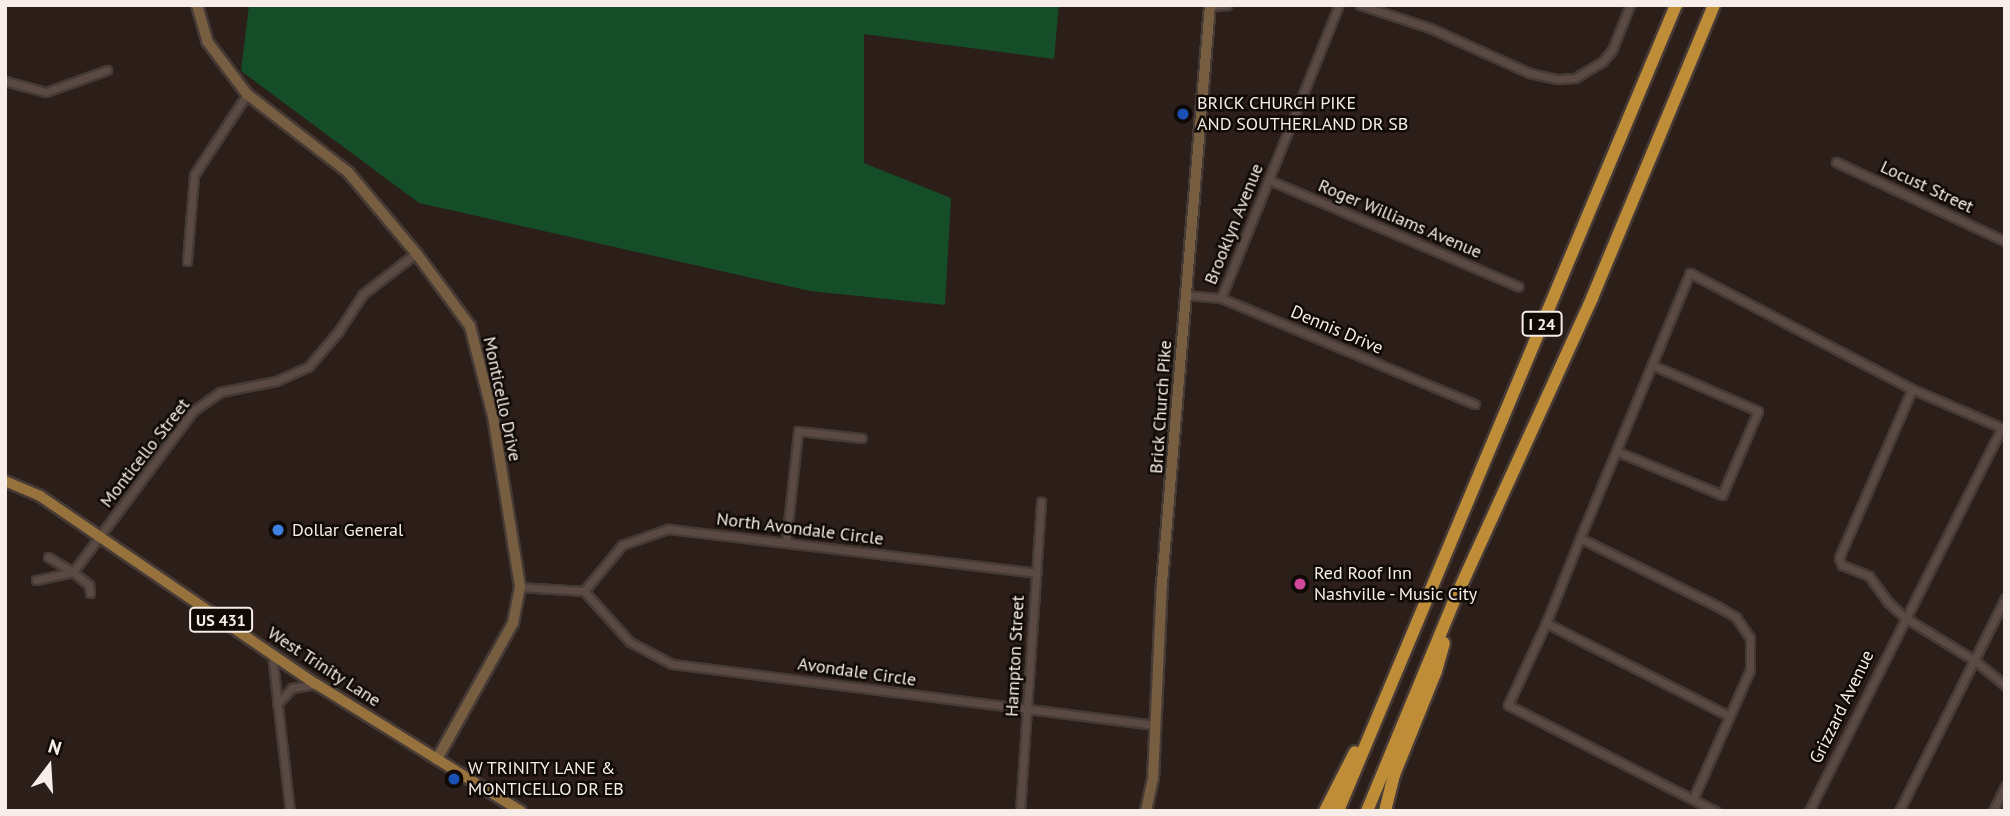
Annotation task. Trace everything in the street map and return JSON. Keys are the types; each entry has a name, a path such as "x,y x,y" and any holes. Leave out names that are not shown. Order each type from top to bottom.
{"highway":[{"name":"I 24","path":"1338,811 1676,5"},
{"name":"I 24","path":"1367,811 1455,599 1592,298 1714,5"},
{"path":"1385,811 1394,775 1436,671 1455,599"},
{"path":"1325,811 1409,642"}],"main road":[{"name":"West Trinity Lane","path":"5,481 40,496 316,684 521,811"}],"street":[{"name":"Monticello Drive","path":"197,5 207,41 247,94 348,172 416,253 470,326 493,416 520,587 513,623 437,759"},
{"path":"1210,6 1227,5"},
{"name":"Brooklyn Avenue","path":"1220,298 1339,5"},
{"path":"1360,5 1430,28 1529,73 1558,79 1575,78 1602,62 1612,50 1630,5"},
{"name":"Brick Church Pike","path":"1146,811 1153,779 1153,725 1210,6"},
{"path":"5,81 46,92 107,70"},
{"path":"187,261 194,175 247,94"},
{"name":"Locust Street","path":"1836,162 2005,241"},
{"name":"Roger Williams Avenue","path":"1269,180 1518,286"},
{"name":"Monticello Street","path":"73,572 193,411 220,392 276,381 309,366 338,332 363,294 416,253"},
{"name":"Grizzard Avenue","path":"1652,365 1690,274 1912,389 2003,429 1904,617 1809,811"},
{"name":"Dennis Drive","path":"1185,295 1220,298 1475,404"},
{"path":"1616,450 1722,495 1758,411 1652,365 1616,450 1546,623 1508,705 1715,811"},
{"path":"1912,389 1839,558 1842,565 1869,576 1888,602 1904,617 1974,660 2005,685"},
{"path":"786,542 798,431 862,438"},
{"name":"Hampton Street","path":"1020,811 1041,502"},
{"name":"North Avondale Circle","path":"584,591 622,545 668,528 1036,573"},
{"path":"1580,538 1719,607 1742,625 1750,638 1750,670 1693,799"},
{"path":"48,557 89,585 90,593"},
{"path":"36,580 73,572"},
{"path":"520,587 584,591"},
{"name":"Avondale Circle","path":"584,591 630,642 673,664 1153,725"},
{"path":"1899,811 2005,598"},
{"path":"1546,623 1729,716"},
{"path":"272,654 290,811"},
{"path":"276,704 292,688 316,684"},
{"path":"1993,811 2005,786"}],"green space":[{"path":"249,5 1059,5 1054,59 864,34 864,163 951,198 945,305 810,291 419,203 241,71"}],"place":[{"name":"BRICK CHURCH PIKE AND SOUTHERLAND DR SB","path":"1183,114"},
{"name":"Dollar General","path":"278,530"},
{"name":"Red Roof Inn Nashville - Music City","path":"1300,584"},
{"name":"W TRINITY LANE & MONTICELLO DR EB","path":"454,779"}]}
